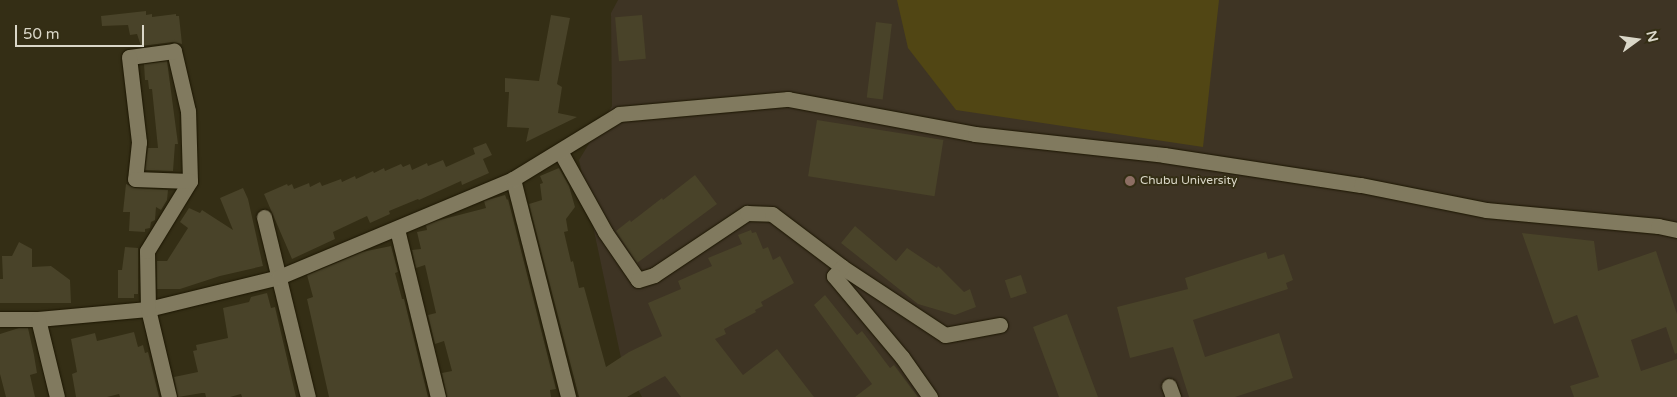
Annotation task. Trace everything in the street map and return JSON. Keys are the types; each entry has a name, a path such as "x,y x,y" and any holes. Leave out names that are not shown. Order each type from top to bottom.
{"street":[{"path":"169,397 148,309 147,251 190,181 188,111 174,51 128,57 139,142 135,179 190,181"},
{"path":"0,319 38,319 148,309 279,277 397,229 513,178 619,114 788,98 975,134 1174,157 1361,185 1486,210 1658,226 1677,230"},
{"path":"560,151 605,232 638,280 654,275 747,214 772,214 842,266 945,335 1000,325"},
{"path":"513,178 568,397"},
{"path":"264,217 308,397"},
{"path":"397,229 438,397"},
{"path":"842,266 834,276 902,357 930,397"},
{"path":"38,319 57,397"}],"shaded area":[{"name":"Chubu University","path":"618,0 1677,0 1677,397 642,397 621,358 579,160 612,106 611,13"},
{"path":"897,0 1219,0 1203,147 956,110 908,48"}],"building":[{"path":"146,11 146,15 152,14 152,17 176,14 176,16 179,16 182,44 173,42 141,46 137,34 130,35 128,25 102,26 101,16"},
{"path":"551,15 570,18 557,84 562,87 558,113 577,117 526,142 529,128 507,127 509,92 505,92 505,78 539,81"},
{"path":"642,15 646,59 619,61 615,17"},
{"path":"876,22 892,24 883,99 867,97"},
{"path":"167,61 178,144 175,144 173,171 145,170 148,148 158,148 152,89 149,89 148,80 145,80 144,64"},
{"path":"817,120 943,140 935,196 808,176"},
{"path":"486,143 492,155 483,159 489,173 462,185 461,181 389,211 390,214 370,223 367,216 333,232 335,239 292,259 264,194 287,184 288,186 292,184 294,189 309,183 310,187 320,182 322,186 341,179 342,182 355,176 356,179 373,171 374,173 384,168 385,171 401,164 403,167 410,164 412,170 427,163 428,166 443,160 446,167 475,154 473,148"},
{"path":"559,168 569,186 575,207 566,219 568,231 564,232 571,262 573,261 579,288 584,287 606,367 629,352 662,336 648,303 681,289 678,281 712,266 708,258 742,244 738,235 751,230 752,233 756,232 763,249 768,247 773,260 780,256 794,283 761,302 763,306 755,310 756,312 724,329 726,334 715,339 743,375 777,349 814,397 681,397 665,376 627,397 579,397 529,204 542,200 540,184 543,183 540,176"},
{"path":"695,175 717,204 637,263 616,231 662,198 663,200"},
{"path":"126,184 135,188 168,190 167,200 161,210 156,207 155,220 151,222 150,228 145,229 145,232 129,231 130,212 123,212"},
{"path":"243,188 248,199 263,266 220,276 180,289 157,289 157,261 167,261 188,228 180,222 189,208 200,213 202,210 233,230 220,198"},
{"path":"505,195 508,199 556,389 550,390 551,397 447,397 442,373 452,371 444,341 435,344 428,315 436,313 425,265 416,268 412,250 421,249 417,232 427,230 426,225 436,221 486,208 484,201"},
{"path":"855,226 896,261 907,248 937,268 938,266 964,292 970,289 976,307 955,315 918,304 841,243"},
{"path":"1522,233 1594,241 1598,271 1656,251 1677,314 1677,353 1675,354 1666,327 1631,340 1641,371 1677,359 1677,397 1574,397 1570,386 1599,377 1577,315 1554,324"},
{"path":"19,242 32,249 32,267 51,266 70,280 71,303 0,303 0,279 3,279 2,256 12,256"},
{"path":"391,246 398,272 395,273 402,299 404,299 428,397 329,397 307,299 313,297 307,275 362,252"},
{"path":"125,247 138,248 138,294 134,294 134,298 118,298 118,270 122,270"},
{"path":"1266,252 1268,259 1284,254 1293,280 1286,283 1288,289 1193,320 1205,357 1279,333 1293,378 1235,397 1189,397 1173,347 1130,358 1117,307 1188,289 1185,278"},
{"path":"1021,275 1027,293 1011,298 1005,280"},
{"path":"267,293 271,308 275,307 296,397 242,397 241,394 230,397 206,397 205,393 202,393 178,397 174,377 198,372 193,351 197,350 196,345 228,338 223,308 249,302 251,297"},
{"path":"825,295 857,335 862,331 890,368 894,365 918,397 855,397 872,384 814,305"},
{"path":"1067,314 1098,397 1059,397 1033,327"},
{"path":"19,328 28,328 37,373 30,375 35,397 6,397 0,374 0,334"},
{"path":"134,332 138,347 143,345 145,353 148,352 159,397 120,397 119,394 107,397 76,397 72,374 77,372 71,339 95,333 97,341"}],"place":[{"name":"Chubu University","path":"1130,181"}]}
